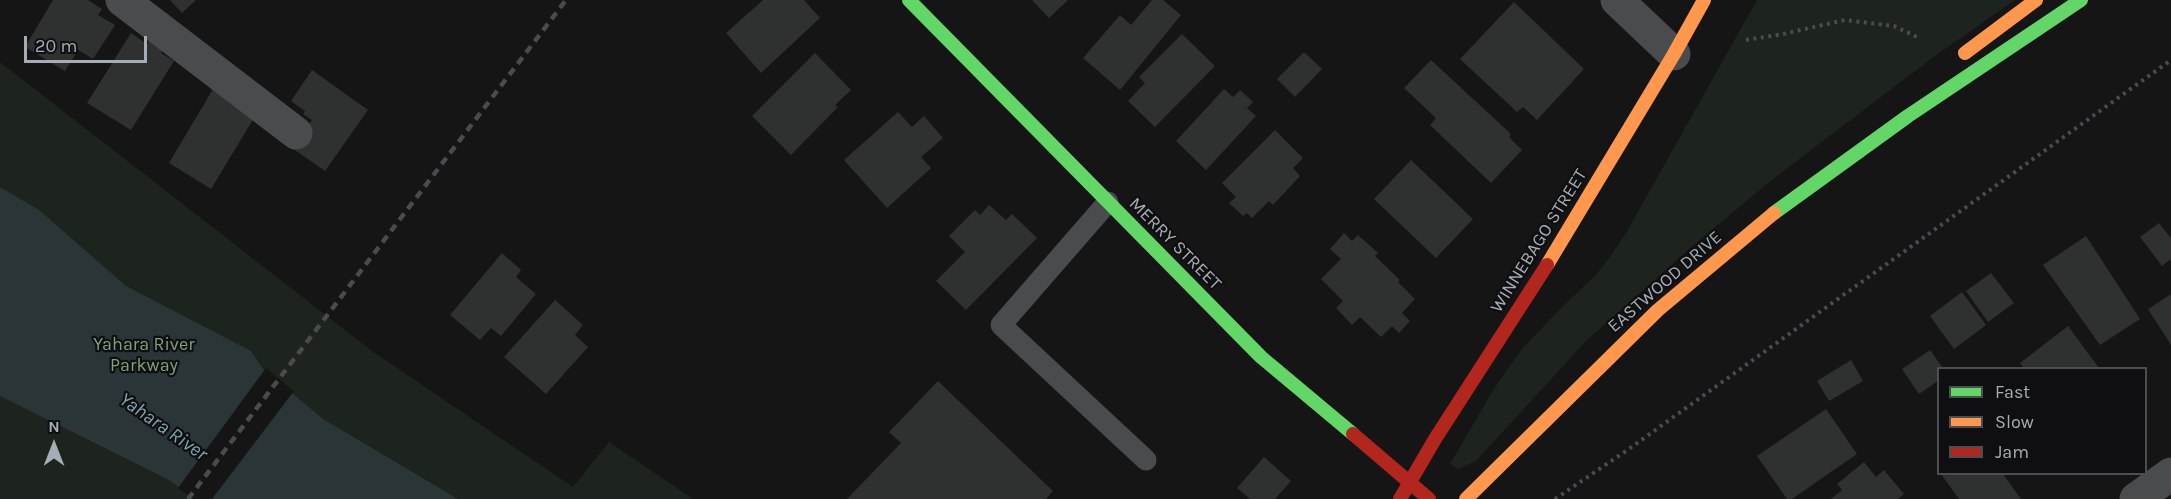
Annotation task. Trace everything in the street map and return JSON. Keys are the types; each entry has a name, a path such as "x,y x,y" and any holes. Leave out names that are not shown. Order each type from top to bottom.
{"street":[{"path":"122,0 296,133"},
{"name":"MERRY STREET","path":"909,0 1261,357 1429,499"},
{"path":"1617,0 1674,54"},
{"name":"WINNEBAGO STREET","path":"1400,499 1559,247 1704,0"},
{"path":"1958,58 2036,0"},
{"name":"EASTWOOD DRIVE","path":"1466,499 1658,310 1776,212 1908,116 2081,0"},
{"name":"EASTWOOD DRIVE","path":"1908,116 1944,75"},
{"path":"2136,499 2171,474"}],"lane":[{"path":"1108,202 1000,325 1146,460"}],"path":[{"path":"1746,40 1845,21 1894,26 1919,38"},
{"path":"1555,499 1563,497 2171,60"}],"green space":[{"path":"1757,0 2015,0 1935,56 1773,179 1696,243 1587,340 1476,461 1458,469 1450,464 1495,387 1522,349 1595,276 1626,233"},
{"name":"Yahara River Parkway","path":"0,62 372,351 573,487 609,442 693,499 0,499"}],"water":[{"name":"Yahara River","path":"0,187 39,210 126,286 251,351 263,369 323,419 458,499 195,499 169,480 0,396"}],"pier":[{"path":"266,368 294,391 212,499 194,499 178,488"}],"building":[{"path":"53,0 88,0 102,9 98,15 115,25 93,59 78,50 65,71 25,47"},
{"path":"170,0 196,0 182,13"},
{"path":"763,0 804,0 820,18 761,73 726,33"},
{"path":"1032,0 1068,0 1049,18"},
{"path":"1152,0 1163,0 1181,15 1120,90 1083,58 1120,15 1131,25"},
{"path":"1514,2 1584,69 1537,120 1523,107 1517,112 1460,59"},
{"path":"131,33 147,44 152,35 167,44 161,53 174,61 131,130 87,103"},
{"path":"1182,34 1215,66 1155,127 1128,101 1145,83 1139,77"},
{"path":"1304,52 1322,69 1295,97 1277,79"},
{"path":"815,53 851,90 835,105 838,107 791,155 752,116"},
{"path":"1431,60 1511,134 1509,137 1522,150 1491,183 1430,125 1436,118 1404,88"},
{"path":"312,70 368,110 325,171 292,148 312,120 303,114 305,111 291,101"},
{"path":"213,89 254,118 211,189 169,163"},
{"path":"1224,89 1233,97 1240,90 1253,102 1247,108 1256,116 1206,170 1176,141"},
{"path":"898,112 912,127 924,116 943,138 921,157 931,168 887,208 844,160"},
{"path":"1275,130 1303,158 1293,168 1300,176 1273,205 1269,201 1252,218 1247,213 1243,216 1229,203 1236,197 1222,183"},
{"path":"1411,160 1473,219 1436,258 1374,199"},
{"path":"989,205 1006,220 1012,214 1037,238 966,310 936,281 965,252 949,236 975,210 980,215"},
{"path":"2159,223 2171,238 2171,259 2162,266 2140,237"},
{"path":"1344,233 1352,241 1358,235 1378,253 1375,256 1400,280 1398,282 1415,299 1402,313 1410,321 1399,333 1392,326 1381,337 1360,317 1352,325 1336,308 1343,301 1321,279 1341,259 1330,249"},
{"path":"2086,236 2140,319 2100,345 2043,265"},
{"path":"502,253 521,270 516,277 536,294 501,336 491,328 480,340 450,315"},
{"path":"1991,273 2014,303 1988,322 1966,291"},
{"path":"1962,292 1986,325 1954,349 1930,316"},
{"path":"2171,294 2171,345 2148,309"},
{"path":"555,300 583,325 575,335 588,347 546,394 504,357"},
{"path":"2068,326 2098,367 2023,367 2020,363"},
{"path":"1930,350 1942,367 1937,367 1937,382 1919,394 1902,369"},
{"path":"1851,360 1863,381 1829,401 1817,381"},
{"path":"938,381 1053,491 1046,499 847,499 901,443 889,432"},
{"path":"1826,409 1857,454 1792,499 1787,499 1757,456"},
{"path":"1264,457 1291,481 1275,499 1250,499 1237,488"},
{"path":"1864,462 1876,477 1884,470 1904,494 1898,499 1831,499 1842,490 1837,484"},
{"path":"1942,475 2004,475 2021,499 1959,499"}],"railway":[{"path":"188,499 566,0"}],"traffic: fast":[{"path":"909,0 1261,357 1353,434"},
{"path":"1774,213 1908,116 2081,0"}],"traffic: slow":[{"path":"1547,265 1704,0"},
{"path":"1965,53 2036,0"},
{"path":"1466,499 1658,310 1774,213"}],"traffic: jam":[{"path":"1400,499 1435,439 1547,265"},
{"path":"1353,434 1429,499"}]}
